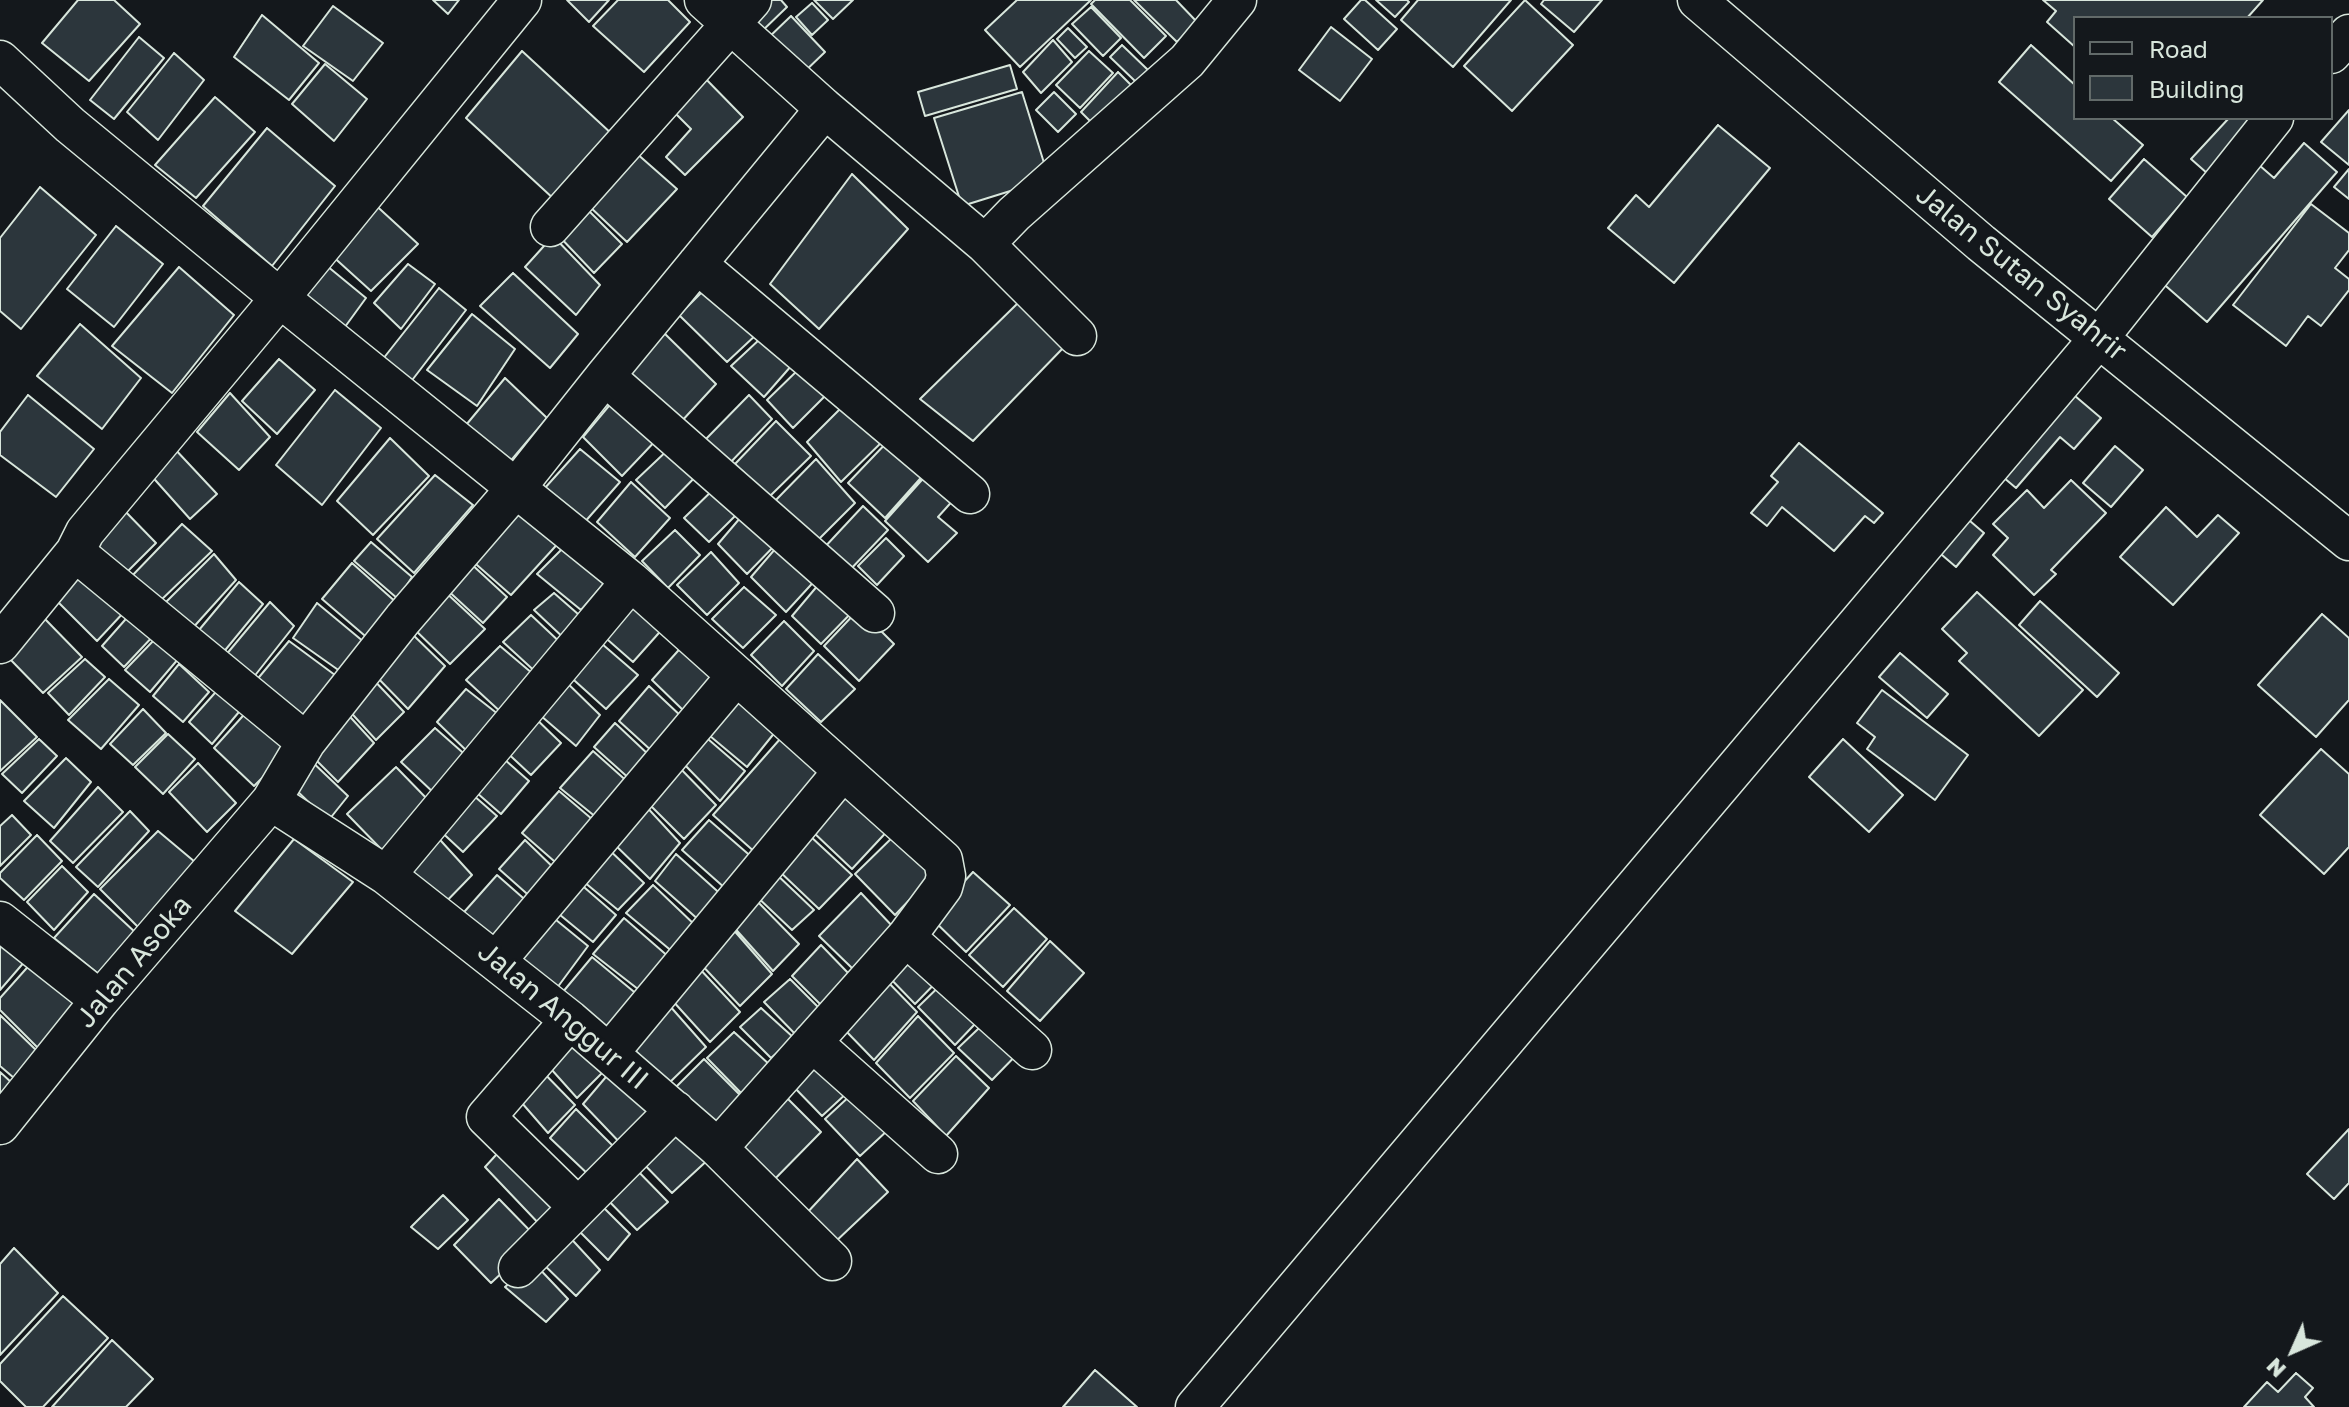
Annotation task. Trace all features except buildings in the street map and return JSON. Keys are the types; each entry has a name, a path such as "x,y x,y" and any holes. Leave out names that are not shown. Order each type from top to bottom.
{"street":[{"path":"0,644 75,552 85,532 522,0"},
{"path":"985,244 1014,214 1187,61 1237,0"},
{"name":"Jalan Sutan Syahrir","path":"1697,0 1981,243 2349,541"},
{"path":"550,227 728,8 823,107 985,244 1077,336"},
{"path":"2333,52 2349,34"},
{"path":"0,61 70,125 631,581 943,860 946,876 943,887 906,937 718,1148"},
{"name":"Jalan Asoka","path":"0,1125 100,1000 271,801 306,742 403,619 516,488 823,107"},
{"path":"1195,1407 2099,338 2272,120"},
{"path":"697,264 970,494"},
{"path":"605,376 875,613"},
{"path":"75,552 306,742"},
{"path":"386,875 631,581"},
{"path":"497,960 736,676"},
{"path":"610,1052 842,772"},
{"name":"Jalan Anggur III","path":"271,801 386,875 610,1052 718,1148 832,1261"},
{"path":"0,921 100,1000"},
{"path":"906,937 1032,1050"},
{"path":"570,1020 486,1117 578,1207"},
{"path":"812,1042 938,1154"},
{"path":"518,1268 675,1110"}]}
